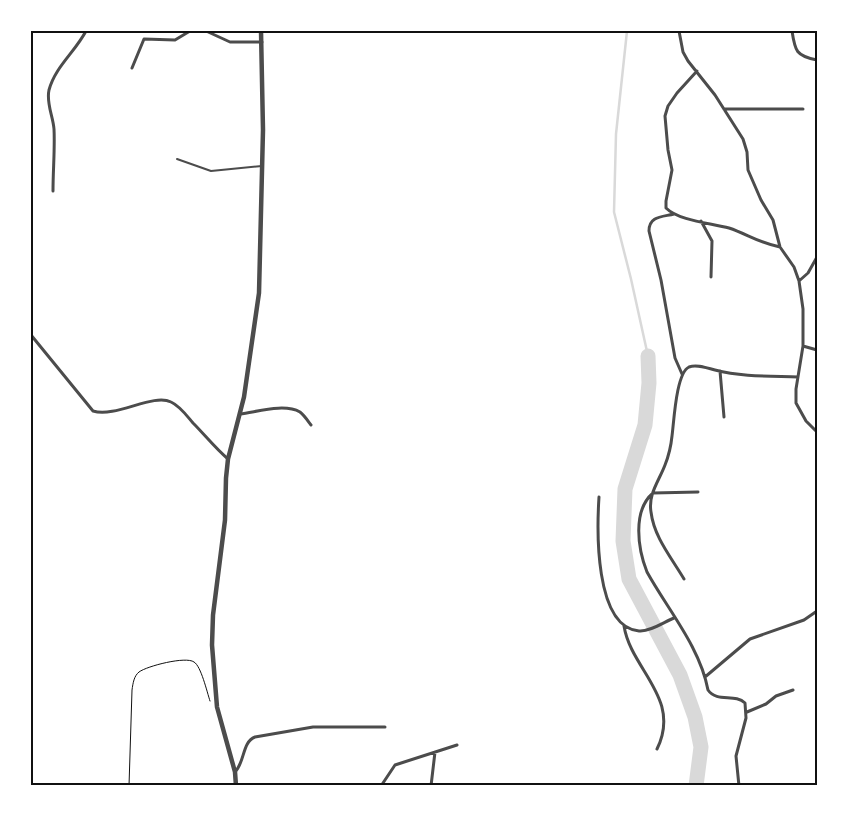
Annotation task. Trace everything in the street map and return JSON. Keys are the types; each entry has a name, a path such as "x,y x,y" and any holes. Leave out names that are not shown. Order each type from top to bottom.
{"street":[{"path":"53,191 54,126 48,100 49,90 62,64 76,48 86,31"},
{"path":"132,68 144,39 175,40 190,31"},
{"path":"206,31 230,42 262,42"},
{"path":"236,786 235,772 217,707 212,645 213,615 221,558 228,459 244,397 259,293 262,166 262,31"},
{"path":"679,31 683,52 688,61 724,108 743,139 747,152 748,170 761,200 773,220 780,246 794,267 799,281 803,309 803,346 796,389 796,403 803,416 817,432"},
{"path":"792,31 797,53 817,60"},
{"path":"697,71 677,94 665,116 666,140 672,170 665,205 674,214 729,228 766,244 780,246"},
{"path":"724,108 802,109"},
{"path":"674,214 653,219 650,223 649,231 661,280 675,358 682,374"},
{"path":"701,221 712,241 711,277"},
{"path":"799,281 808,273 817,257"},
{"path":"31,335 92,411 107,413 155,401 166,400 172,402 228,459"},
{"path":"803,346 817,350"},
{"path":"684,579 654,531 650,508 650,499 671,448 682,374 685,369 691,366 700,366 757,376 798,377"},
{"path":"720,371 724,417"},
{"path":"240,414 291,409 300,412 311,424"},
{"path":"698,492 653,493 648,496 643,508 639,528 639,544 647,572 695,652 708,690 712,696 740,700 745,703 746,718 736,756 739,786"},
{"path":"599,496 597,528 602,578 607,598 619,621 637,631 647,630 674,618"},
{"path":"705,677 750,639 804,620 817,611"},
{"path":"624,625 628,644 661,700 663,724 662,740 658,749"},
{"path":"747,712 766,704 776,696 793,690"},
{"path":"235,772 241,764 248,742 253,738 312,727 385,727"},
{"path":"381,786 395,765 457,745"},
{"path":"430,786 435,752"}],"lane":[{"path":"177,159 211,171 262,166"}],"path":[{"path":"129,786 132,690 137,673 177,660 186,659 194,661 198,665 212,708"}],"waterway":[{"path":"627,31 616,134 614,212 648,356"},
{"path":"648,356 649,383 645,425 625,489 623,541 629,579 680,675 695,717 701,747 696,786"}]}
